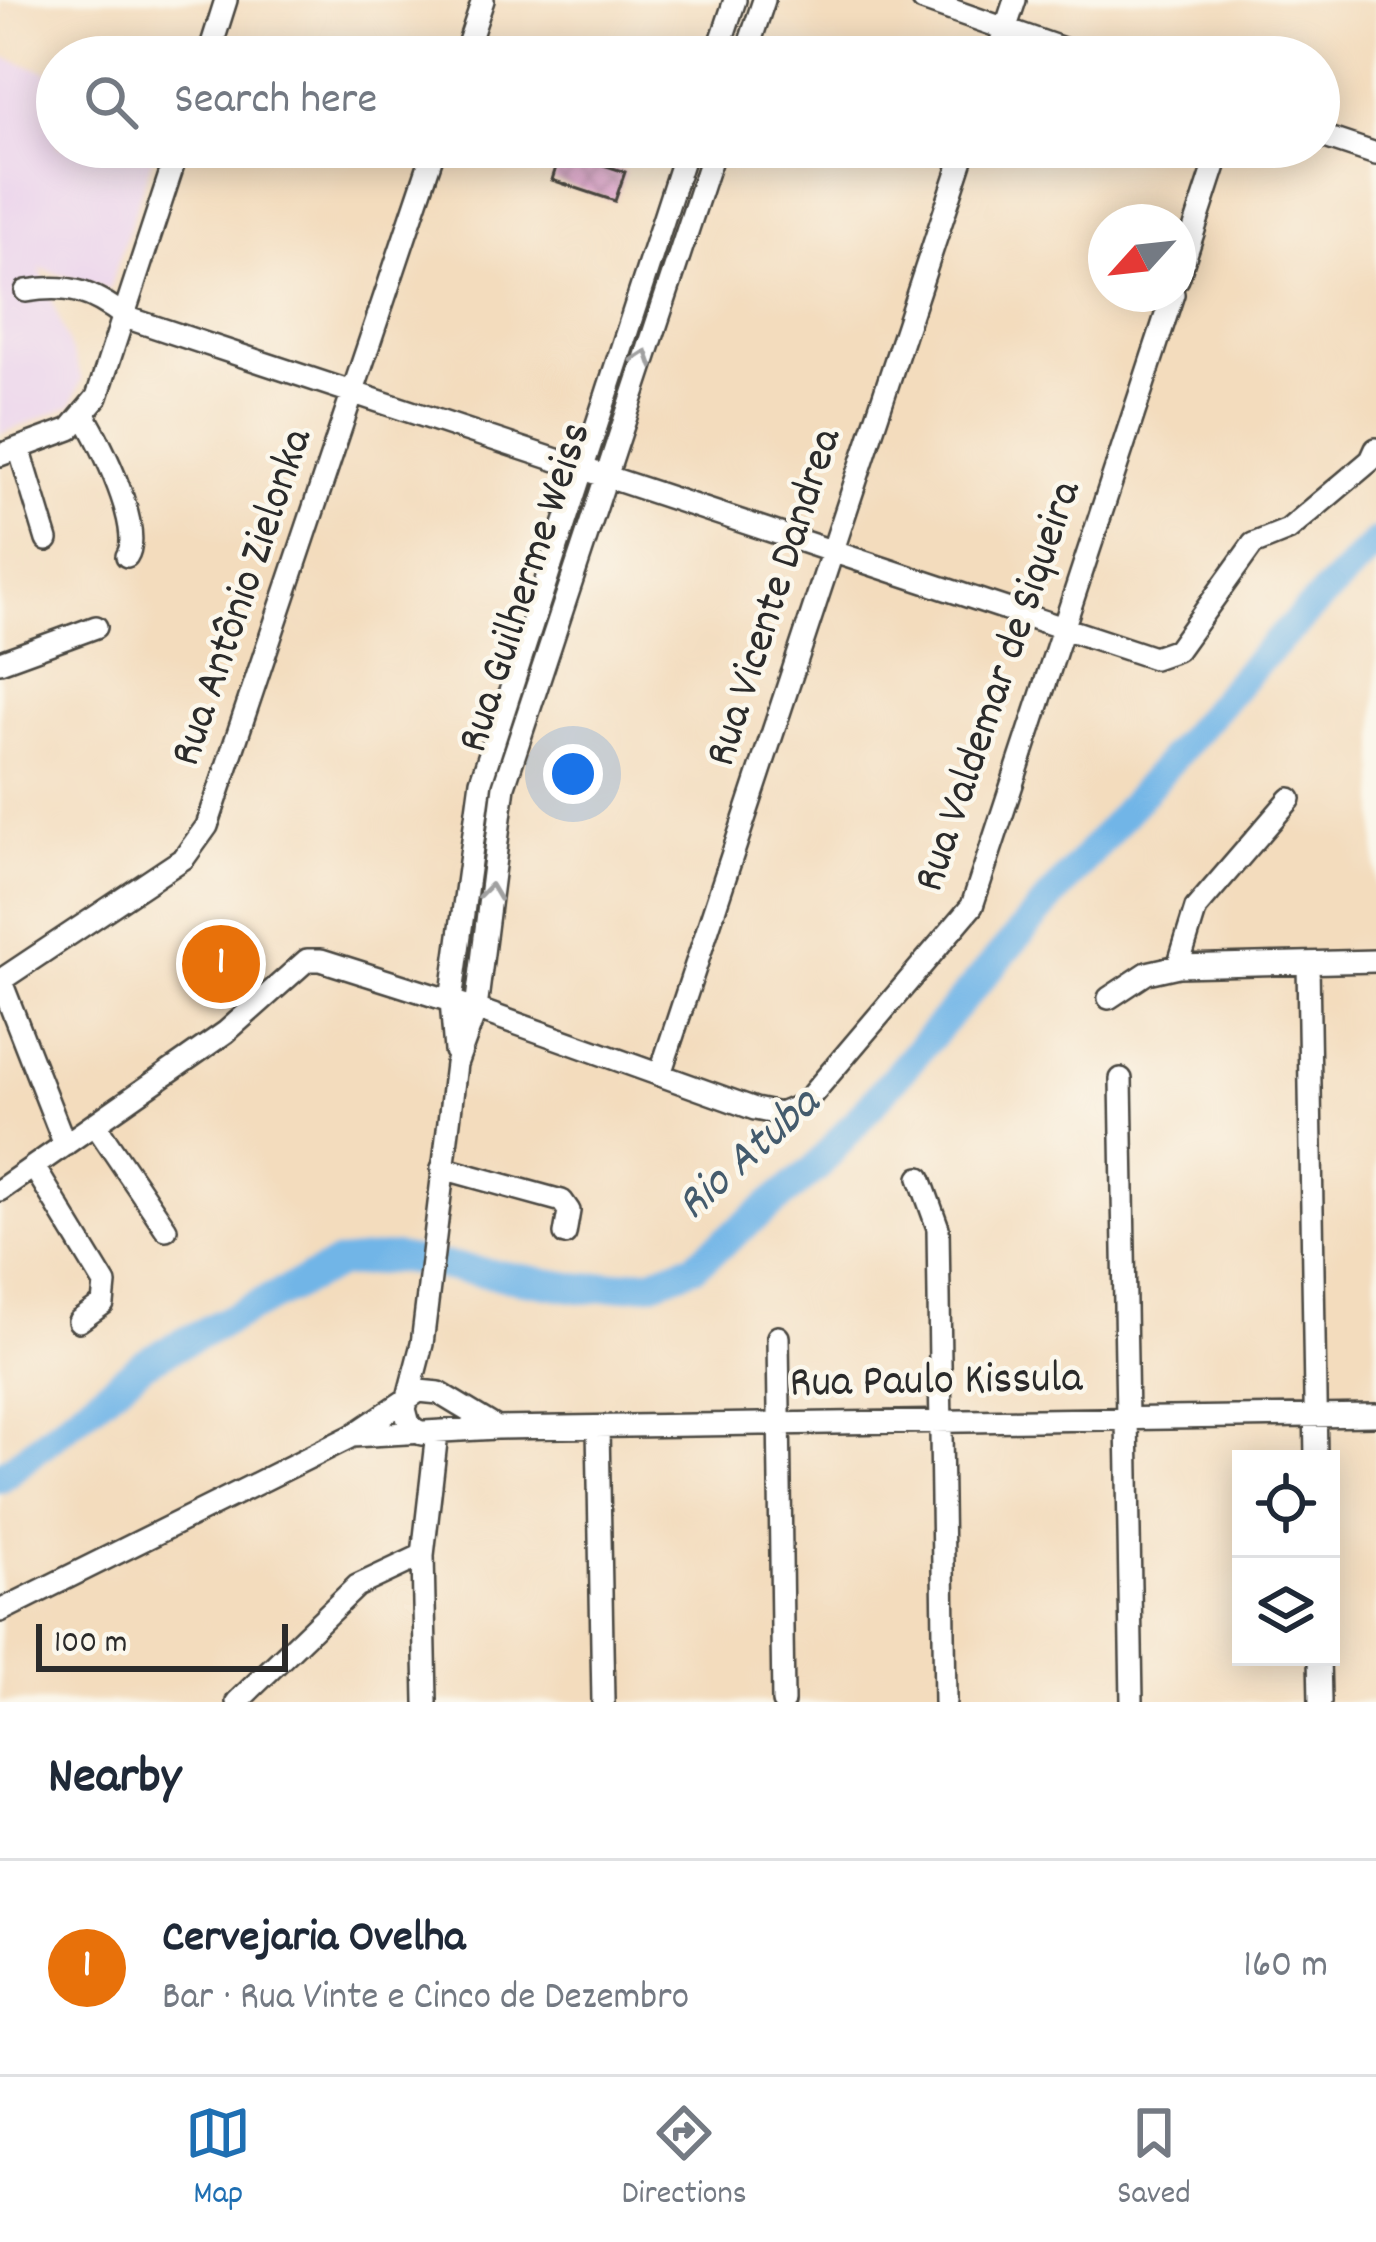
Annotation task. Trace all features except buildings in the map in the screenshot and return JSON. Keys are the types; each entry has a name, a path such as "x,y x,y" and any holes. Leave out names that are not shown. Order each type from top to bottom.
{"street":[{"path":"215,36 226,0"},
{"path":"471,36 483,0"},
{"path":"723,36 735,0"},
{"path":"752,36 764,0"},
{"path":"923,0 1025,36"},
{"path":"1003,36 1016,0"},
{"path":"1340,142 1376,154"},
{"path":"47,540 10,451 70,429 85,417 125,317 172,168"},
{"name":"Rua Antônio Zielonka","path":"0,980 184,858 207,826 428,168"},
{"name":"Rua Guilherme Weiss","path":"412,1395 456,1064 452,1001 481,781 680,168"},
{"name":"Rua Guilherme Weiss","path":"456,1064 476,1009 504,786 708,168"},
{"name":"Rua Vicente Dandrea","path":"659,1074 959,168"},
{"path":"1196,224 1214,168"},
{"path":"26,291 54,286 94,293 125,317 1154,658 1177,650 1192,633 1253,544 1288,530 1371,460 1376,449"},
{"name":"Rua Valdemar de Siqueira","path":"659,1074 780,1114 804,1104 972,905 1167,312"},
{"path":"85,417 128,516 134,541 127,556"},
{"path":"0,662 96,627"},
{"path":"1178,966 1196,908 1290,799"},
{"path":"0,1190 226,1032 307,960 452,1001 659,1074"},
{"path":"1108,998 1147,974 1178,966 1376,962"},
{"path":"1308,963 1316,1450"},
{"path":"0,980 65,1145"},
{"path":"1121,1079 1132,1702"},
{"path":"95,1124 166,1229"},
{"path":"34,1167 105,1284 103,1304 79,1321"},
{"path":"442,1168 562,1201 569,1211 565,1234"},
{"path":"920,1178 938,1228 945,1702"},
{"path":"423,1335 450,1417 429,1433 423,1555 425,1702"},
{"path":"778,1337 783,1702"},
{"path":"429,1433 406,1417 412,1395 433,1390 496,1428"},
{"name":"Rua Paulo Kissula","path":"0,1610 352,1436 412,1395"},
{"name":"Rua Paulo Kissula","path":"352,1436 496,1428 1376,1415"},
{"path":"598,1427 603,1702"},
{"path":"237,1702 357,1586 423,1555"},
{"path":"1319,1666 1320,1702"}],"shaded area":[{"path":"0,56 36,68 36,168 149,168 109,290 40,268 82,379 71,406 0,434"}],"waterway":[{"name":"Rio Atuba","path":"0,1478 145,1362 338,1264 396,1258 584,1289 651,1282 694,1266 816,1168 1250,669 1376,543"}],"place":[{"name":"Cervejaria Ovelha","path":"221,964"}]}
